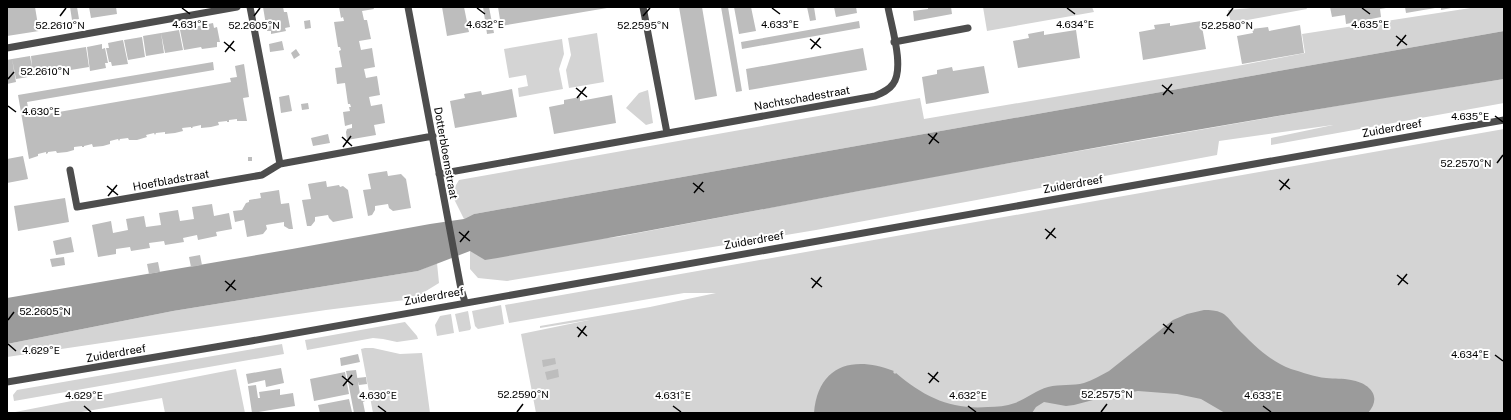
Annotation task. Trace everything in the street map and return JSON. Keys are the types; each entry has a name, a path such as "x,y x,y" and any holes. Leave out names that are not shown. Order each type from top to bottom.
{"street":[{"path":"7,48 237,7"},
{"path":"250,7 280,164"},
{"name":"Dotterbloemstraat","path":"408,7 460,288 465,302"},
{"path":"643,7 667,133"},
{"name":"Nachtschadestraat","path":"439,174 862,99 882,93 896,81 897,59 888,7"},
{"path":"894,42 968,28"},
{"name":"Zuiderdreef","path":"7,382 250,341 1504,120"},
{"name":"Hoefbladstraat","path":"70,170 77,207 262,175 280,164 432,136"}],"shaded area":[{"path":"983,7 1092,7 1094,12 987,31"},
{"path":"1263,7 1306,7 1307,9 1231,23 1228,10"},
{"path":"1477,7 1504,7 1504,31 474,214 464,219 452,195 453,190 459,180 920,98 924,119 1237,66 1305,53 1302,34"},
{"path":"1504,31 1504,79 1093,148 485,260 470,251 418,271 173,311 7,344 7,298 464,219 474,214"},
{"path":"597,33 604,82 569,88 566,70 571,55 568,38"},
{"path":"562,39 564,54 559,69 563,89 519,97 518,88 528,86 526,75 509,78 504,49"},
{"path":"1504,79 1504,103 1271,145 1271,138 1333,125 1219,141 1217,155 816,230 507,281 478,278 470,269 470,251 617,237 958,172 1388,97"},
{"path":"648,90 653,123 646,125 626,108 639,93"},
{"path":"1504,129 1504,413 536,413 521,334 589,320 540,328 540,326 650,307 716,293 684,293 509,323 505,305"},
{"path":"437,263 439,283 413,299 326,310 7,357 7,344 173,311 418,271"},
{"path":"501,305 504,324 478,329 475,326 472,311"},
{"path":"1204,310 1224,314 1255,346 1268,357 1283,366 1317,377 1348,379 1363,384 1372,391 1374,396 1372,407 1368,413 1225,413 1201,399 1177,394 1138,391 1112,395 1066,406 1044,402 1036,407 1032,413 814,413 817,397 822,384 830,374 840,368 865,364 879,366 894,371 893,372 895,374 896,373 917,389 950,404 975,407 998,407 1012,404 1048,387 1080,384 1094,379 1109,371 1173,320 1187,314"},
{"path":"468,311 471,328 470,330 459,332 455,314"},
{"path":"451,314 454,333 437,336 435,325 440,316"},
{"path":"405,322 418,339 397,342 373,338 307,350 305,340"},
{"path":"282,344 284,354 14,401 13,395 17,390"},
{"path":"373,348 400,354 422,353 430,413 373,413 361,349"},
{"path":"236,369 245,413 165,413 162,398 76,413 10,413"}],"building":[{"path":"35,7 39,31 7,36 7,8"},
{"path":"70,7 77,7 79,19 72,20"},
{"path":"89,7 116,7 117,14 91,18"},
{"path":"263,7 283,7 284,12 287,12 290,27 285,28 286,31 271,34 271,31 267,31"},
{"path":"339,7 373,7 374,9 362,11 364,20 367,20 371,39 359,41 361,50 372,48 375,67 364,69 366,78 377,76 380,95 369,97 371,106 382,104 385,123 374,125 376,135 347,140 346,132 347,129 352,128 352,124 345,126 343,112 350,111 349,107 351,107 350,104 348,104 345,83 337,84 335,68 342,67 339,51 341,50 340,47 338,47 334,22 344,21 343,17 341,18"},
{"path":"442,7 464,7 469,32 447,36"},
{"path":"483,7 489,7 494,33 487,34"},
{"path":"498,7 607,7 607,8 501,26"},
{"path":"679,7 702,7 717,96 695,100"},
{"path":"721,7 728,7 742,91 736,92"},
{"path":"734,7 751,7 756,31 739,34"},
{"path":"807,7 814,7 816,20 810,21"},
{"path":"834,7 856,7 857,13 836,17"},
{"path":"928,7 951,7 952,14 914,21 913,11 928,9"},
{"path":"1330,7 1386,8 1380,9 1381,17 1346,24 1345,15 1332,17"},
{"path":"1405,7 1435,7 1435,8 1406,13"},
{"path":"1441,7 1450,7 1451,8 1441,10"},
{"path":"310,20 311,28 305,29 304,21"},
{"path":"859,21 860,28 742,49 741,42"},
{"path":"1201,21 1206,49 1143,60 1139,32 1155,29 1154,25 1170,23 1170,26"},
{"path":"213,23 214,28 217,27 220,42 217,42 217,47 202,49 201,47 184,50 180,30"},
{"path":"1300,25 1304,53 1242,64 1237,36 1253,33 1252,29 1268,27 1269,31"},
{"path":"179,30 183,50 165,53 161,33"},
{"path":"1076,30 1080,58 1018,68 1013,41 1029,38 1028,34 1044,31 1044,35"},
{"path":"161,33 164,53 146,56 143,36"},
{"path":"142,37 145,57 128,60 124,40"},
{"path":"123,40 128,64 112,66 111,62 109,62 106,48 109,48 108,43"},
{"path":"282,41 284,50 270,52 269,44"},
{"path":"102,44 102,49 105,48 108,63 105,63 106,68 90,71 87,47"},
{"path":"86,47 89,67 16,79 12,59 30,56 32,67 31,56"},
{"path":"863,48 867,70 749,90 746,69"},
{"path":"296,49 300,55 294,59 291,53"},
{"path":"12,59 16,82 7,84 7,60"},
{"path":"213,62 214,70 27,102 30,117 231,82 230,78 237,77 235,66 244,64 249,97 243,98 247,121 237,121 237,119 229,120 229,122 218,122 219,125 211,127 201,128 201,125 192,127 193,128 182,128 183,131 165,134 165,132 156,133 155,135 154,133 137,140 129,140 128,138 120,139 119,141 118,139 110,141 110,144 103,146 93,147 92,144 84,147 74,147 74,150 67,152 57,153 56,151 48,152 46,154 46,152 29,159 18,95"},
{"path":"984,66 989,93 926,104 922,77 937,74 937,70 952,67 953,71"},
{"path":"512,89 517,117 455,128 450,101 465,98 464,94 481,91 482,95"},
{"path":"289,95 292,111 281,113 279,97"},
{"path":"612,95 616,123 554,134 549,107 564,104 564,100 580,97 580,101"},
{"path":"308,103 309,109 302,110 301,104"},
{"path":"328,134 330,143 313,146 311,138"},
{"path":"23,156 28,179 7,183 7,159"},
{"path":"248,157 252,157 252,161 248,161"},
{"path":"387,171 388,176 401,174 406,179 411,208 393,211 389,208 388,204 375,206 375,210 372,215 368,216 363,190 371,189 368,174"},
{"path":"326,181 327,187 339,185 340,187 343,186 348,190 353,218 333,222 328,215 315,217 315,221 311,226 307,226 302,200 311,199 308,184"},
{"path":"279,190 281,204 289,203 293,229 289,229 284,226 284,222 266,225 267,229 263,234 247,237 244,220 235,222 233,211 242,210 249,200 261,198 260,193"},
{"path":"65,198 69,222 18,231 14,206"},
{"path":"212,204 214,216 229,213 232,229 216,232 217,236 198,240 197,235 183,238 184,242 165,245 164,241 149,243 150,248 131,251 130,247 116,249 116,254 98,257 92,225 111,221 113,233 128,230 126,219 144,216 146,227 161,225 159,213 178,210 180,221 194,219 192,207"},
{"path":"71,237 74,252 56,255 53,241"},
{"path":"200,255 202,265 191,267 189,257"},
{"path":"64,257 65,265 52,267 50,259"},
{"path":"158,262 160,272 149,274 147,264"},
{"path":"358,354 360,362 341,366 340,358"},
{"path":"555,358 556,364 543,367 542,360"},
{"path":"281,368 284,383 266,387 265,380 248,384 246,374"},
{"path":"558,369 559,377 547,380 545,372"},
{"path":"356,370 360,394 363,393 365,401 363,402 365,412 361,413 354,413 346,371"},
{"path":"345,372 349,394 314,401 310,379"},
{"path":"366,377 367,384 359,385 357,378"},
{"path":"256,385 258,398 260,398 259,392 280,389 280,395 293,393 295,406 252,413 248,386"},
{"path":"349,399 352,412 320,413 318,405"}]}
